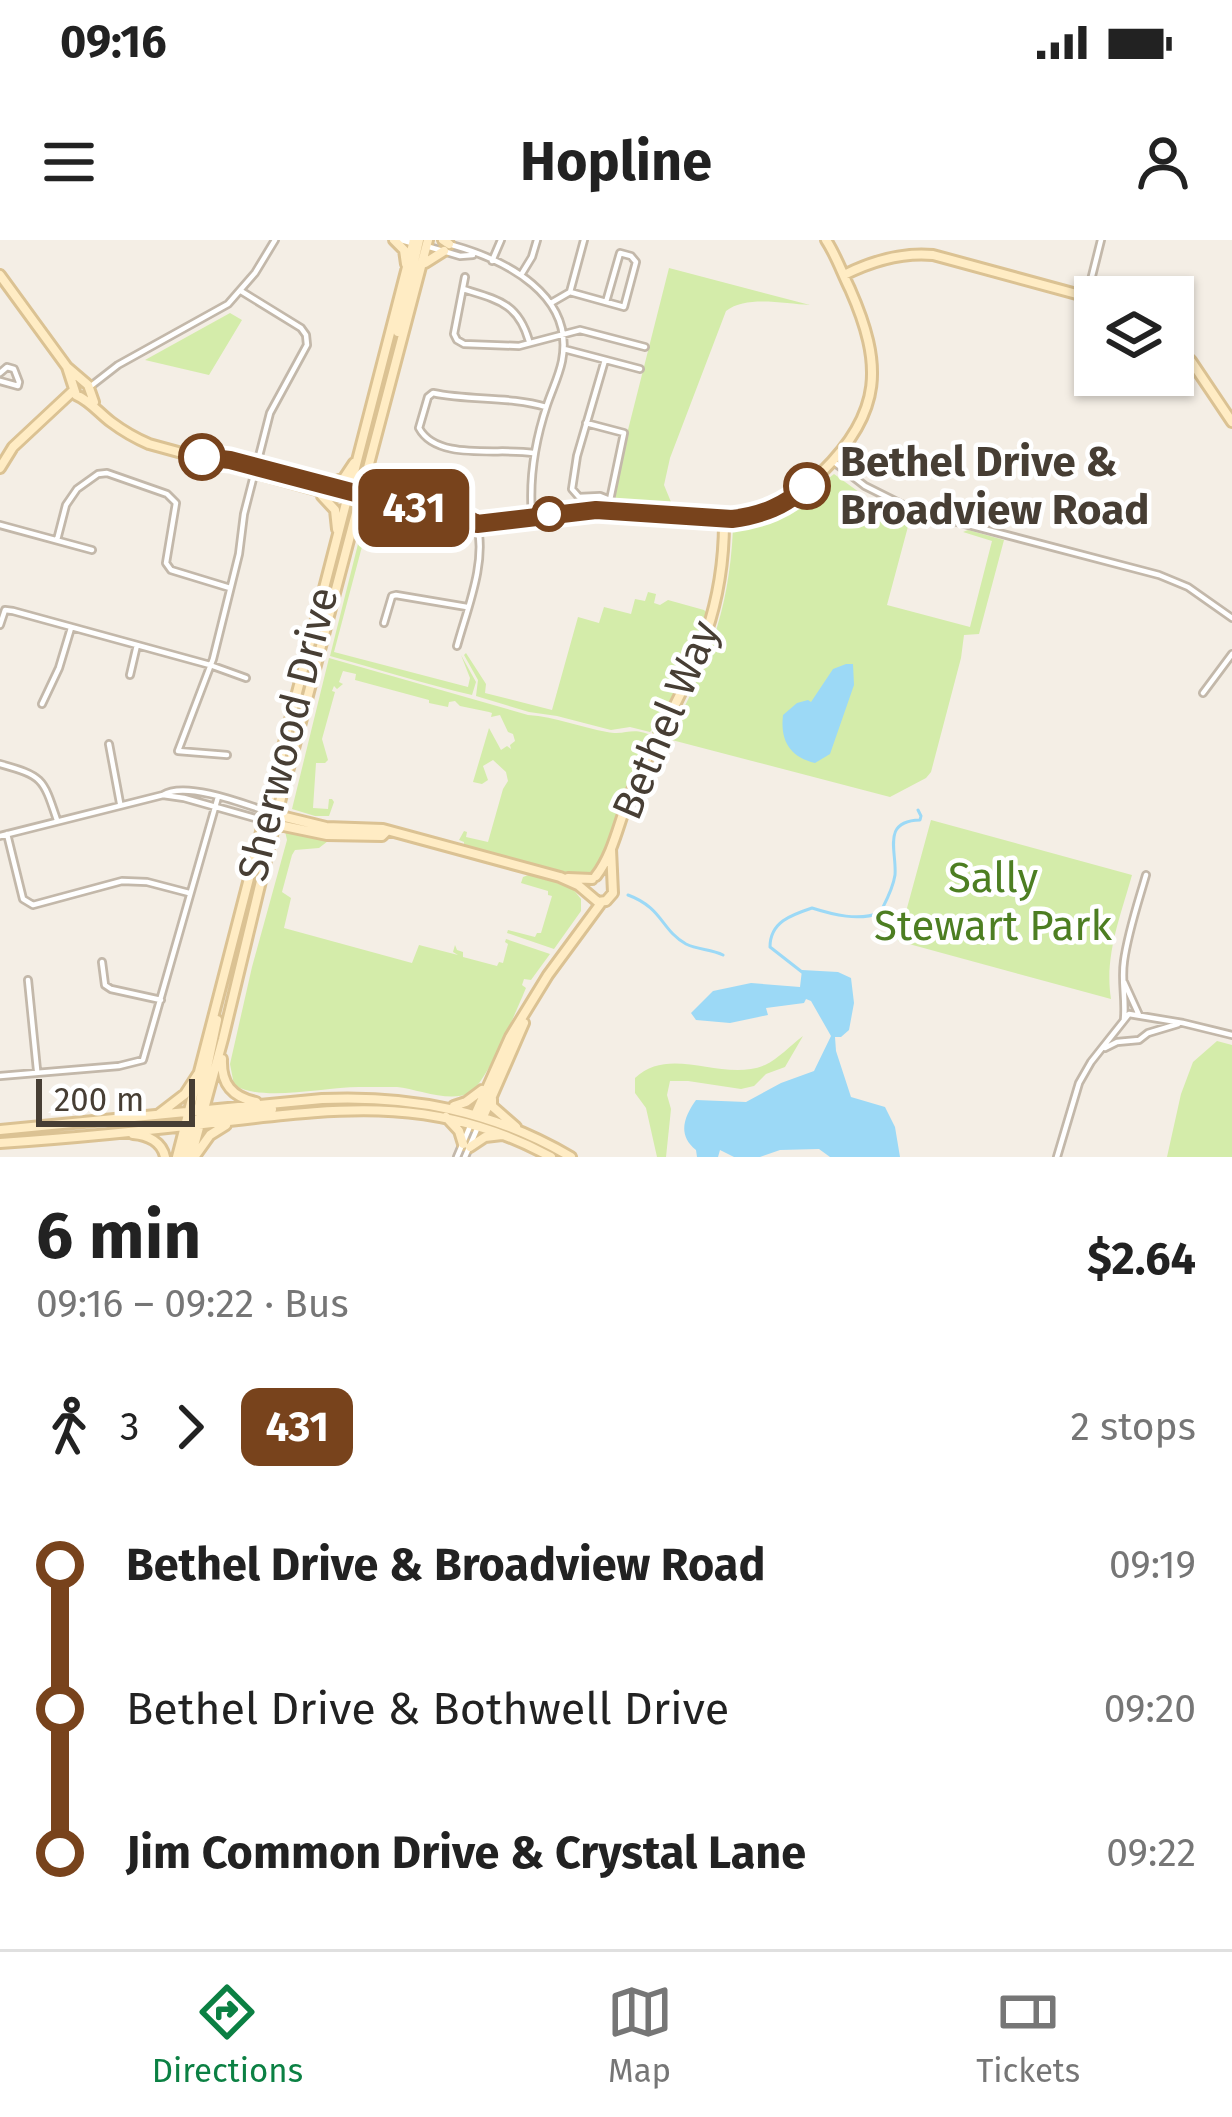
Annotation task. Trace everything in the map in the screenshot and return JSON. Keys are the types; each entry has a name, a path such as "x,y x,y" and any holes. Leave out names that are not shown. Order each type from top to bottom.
{"main road":[{"path":"398,240 407,271"},
{"path":"396,356 399,323 422,242"},
{"name":"Sherwood Drive","path":"196,1118 202,1067 344,537 360,452 407,271 422,242"},
{"name":"Sherwood Drive","path":"354,497 369,461 422,242"},
{"path":"354,497 466,527 611,505 724,519 779,507 833,461 859,426 871,391 871,344 829,243"},
{"path":"415,286 425,263 445,245"},
{"path":"844,275 886,258 915,253 1074,292"},
{"path":"0,275 96,408 131,436 354,497 477,524"},
{"path":"1194,366 1232,422"},
{"path":"2,461 22,438 82,389"},
{"path":"319,488 344,478 360,452"},
{"path":"369,461 373,483 397,504"},
{"path":"319,488 335,510 344,537 361,519 385,509"},
{"name":"Bethel Way","path":"594,877 703,646 718,592 724,519"},
{"path":"271,818 327,835 382,836 386,832 412,836 560,877 602,875 610,880 613,893 586,920 510,1037 478,1120"},
{"name":"Sherwood Drive","path":"187,1157 223,1039 271,818"},
{"name":"Bethel Way","path":"610,880 611,849"},
{"path":"560,877 602,902"},
{"path":"586,920 587,886 594,877"},
{"path":"196,1118 217,1029 218,1005"},
{"path":"478,1120 492,1098 530,1005"},
{"path":"223,1039 221,1067 230,1090 248,1100 276,1104"},
{"path":"157,1115 185,1094 202,1067"},
{"path":"0,1130 157,1115 234,1120 357,1109 446,1112 488,1085"},
{"path":"0,1143 113,1133 305,1100 372,1097 521,1132 571,1157"},
{"path":"492,1098 492,1106 521,1132"},
{"path":"196,1118 286,1107 305,1100"},
{"path":"446,1112 466,1145 504,1135"},
{"path":"187,1157 234,1120"},
{"path":"478,1120 551,1157"},
{"path":"113,1133 152,1139 165,1157"}],"street":[{"path":"82,389 228,304 274,240"},
{"path":"398,240 445,245 460,256 479,255 532,282 551,303 564,349 535,454 532,515"},
{"path":"492,261 501,240"},
{"path":"521,275 537,240"},
{"path":"551,303 570,292 584,240"},
{"path":"1095,276 1101,240"},
{"path":"570,292 606,302 624,307 636,262 631,256 620,253 606,302"},
{"path":"465,278 454,331 464,344 530,343 580,330 645,347"},
{"path":"463,289 511,307 521,317 530,343"},
{"path":"227,755 178,751 210,664 270,413 308,345 301,328 241,291"},
{"path":"564,349 640,369"},
{"path":"586,423 625,433 611,505 600,496 573,493 574,470 586,423 605,360"},
{"path":"0,373 7,367 14,369 20,382 13,387 0,381"},
{"path":"535,454 461,451 424,438 419,428 428,397 434,393 546,407"},
{"path":"833,461 866,487 915,511 1159,575 1188,587 1232,618"},
{"path":"57,540 72,495 94,476 106,473 174,499 166,563 171,570 230,588"},
{"path":"458,646 478,565 477,524"},
{"path":"0,525 92,550"},
{"path":"383,623 387,605 396,595 467,608"},
{"path":"0,625 5,610 210,664 246,678"},
{"path":"43,704 71,628"},
{"path":"130,675 137,645"},
{"path":"1203,693 1232,654"},
{"path":"109,744 120,804"},
{"path":"0,764 31,772 45,785 57,820"},
{"path":"190,893 131,881 26,903 3,835 181,789 218,797 271,818"},
{"path":"163,795 271,818"},
{"path":"0,1076 139,1062 146,1056 218,797"},
{"path":"1129,1040 1122,1032 1125,956 1146,875"},
{"path":"102,962 105,985 111,989 161,1000"},
{"path":"1123,979 1148,1033"},
{"path":"28,980 38,1072"},
{"path":"1057,1157 1079,1083 1129,1014 1232,1035"},
{"path":"1103,1049 1183,1023"},
{"path":"461,1157 478,1120"}],"green space":[{"path":"669,268 810,305 755,302 726,311 670,458 664,485 671,502 613,500 612,493"},
{"path":"230,313 242,320 209,375 145,360"},
{"path":"834,474 870,500 910,519 887,605 970,627 992,541 963,532 1004,540 979,634 964,635 931,772 890,797 668,739 714,638 727,587 733,529 789,510"},
{"path":"380,517 369,524 334,652 468,687 470,678 461,655 476,682 472,695 330,656 360,536 372,519"},
{"path":"648,592 656,594 654,603 668,600 708,614 691,665 657,735 653,728 650,732 630,727 611,730 476,696 478,680 466,653 486,684 485,693 552,710 578,617 599,623 604,607 631,614 635,599 645,601"},
{"path":"329,658 528,715 655,737 626,791 605,857 595,871 578,876 559,873 464,847 459,840 464,831 466,837 488,842 508,781 506,772 493,760 483,766 488,780 473,782 489,728 501,750 511,749 515,741 500,715 491,717 492,713 455,701 448,707 429,703 355,680 356,674 343,671 339,682 343,684 332,691 322,739 328,760 316,763 313,808 328,809 332,799 329,816 292,809"},
{"name":"Sally Stewart Park","path":"931,820 1132,875 1112,951 1111,999 898,941"},
{"path":"285,831 328,841 292,855 282,892 291,898 284,928 412,963 419,945 458,955 453,952 455,945 463,957 497,966 503,963 506,939 550,954 531,980 524,979 526,988 500,1045 469,1093 443,1096 397,1087 348,1087 261,1093 234,1085 230,1064 287,840"},
{"path":"531,874 576,886 573,889 581,899 581,911 554,949 507,933 535,937 541,933 552,896 521,883"},
{"path":"803,1036 785,1067 766,1074 754,1086 741,1089 670,1081 666,1157 657,1157 646,1108 635,1093 635,1078 664,1064 732,1070 765,1065"},
{"path":"1217,1041 1232,1045 1232,1157 1167,1157 1193,1062"}],"water":[{"path":"853,664 854,685 830,754 815,763 799,757 783,733 783,715 797,703 811,702 833,669"},
{"path":"802,970 838,972 851,978 854,1003 849,1030 835,1037 836,1051 851,1097 885,1107 895,1127 900,1157 830,1157 819,1149 780,1150 760,1157 734,1157 720,1150 718,1157 697,1157 684,1126 696,1100 746,1102 814,1071 831,1036 806,999 766,1008 768,1015 730,1023 696,1020 691,1013 713,991 751,983 800,987"}],"waterway":[{"path":"802,972 770,947 774,931 789,917 812,908 855,917 880,913 894,880 895,832 920,820 918,810"},
{"path":"628,895 648,906 686,944 723,955"}],"bus line":[{"name":"431","path":"202,457 230,460 477,524 596,510 732,519 779,507 807,486"}],"place":[{"name":"Bethel Drive & Broadview Road","path":"807,486"}]}
